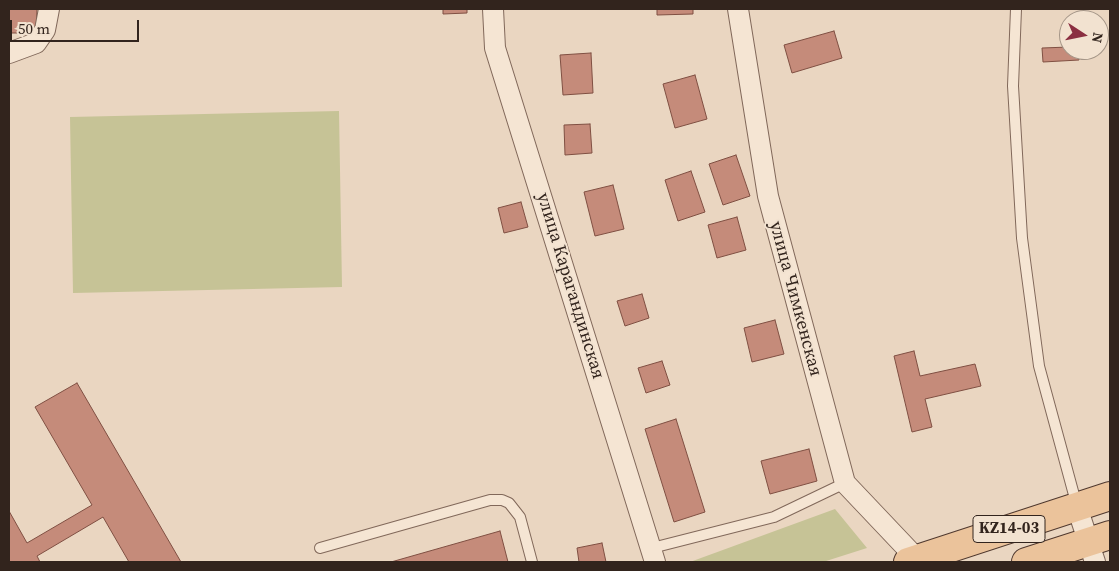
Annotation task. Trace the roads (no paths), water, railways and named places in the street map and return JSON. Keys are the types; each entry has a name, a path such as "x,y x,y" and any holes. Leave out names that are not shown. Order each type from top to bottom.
{"main road":[{"name":"KZ14-03","path":"913,561 1110,496"},
{"name":"KZ14-03","path":"1026,562 1098,547"}],"street":[{"path":"9,54 36,43 44,30 49,9"},
{"name":"улица Карагандинская","path":"493,9 495,48 654,555"},
{"name":"улица Чимкенская","path":"738,9 768,196 845,483 913,561"},
{"path":"1077,507 1098,547"}],"lane":[{"path":"1016,9 1013,86 1022,238 1038,366 1077,507"},
{"path":"654,555 774,517 845,483"},
{"path":"320,548 490,500 502,500 509,503 520,517 532,562"}]}
